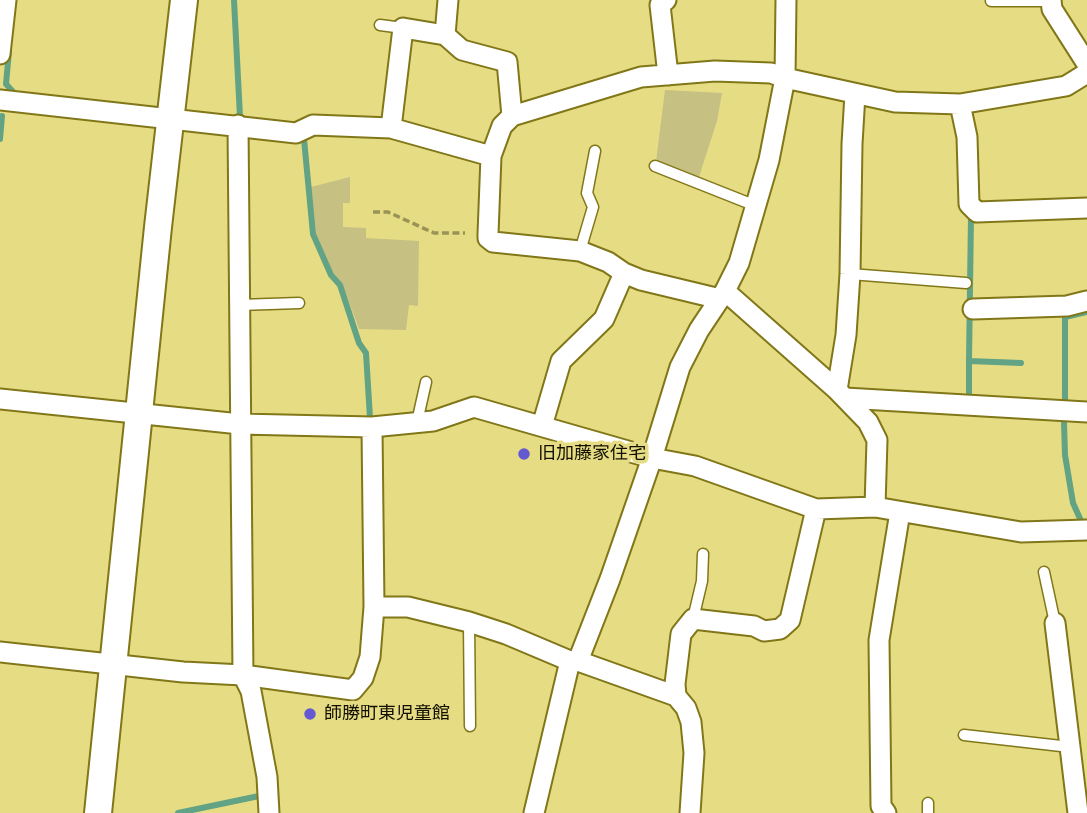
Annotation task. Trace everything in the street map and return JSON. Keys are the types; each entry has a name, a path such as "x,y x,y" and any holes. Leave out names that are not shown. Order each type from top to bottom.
{"street":[{"path":"0,54 6,0"},
{"path":"98,813 184,0"},
{"path":"445,35 447,0"},
{"path":"666,0 660,5 668,75"},
{"path":"534,813 574,661 610,579 680,367 739,263 769,160 785,78 786,0"},
{"path":"1051,1 1052,9 1087,64"},
{"path":"391,128 403,28 445,35 462,50 507,62 512,116"},
{"path":"875,506 877,440 869,422 841,394 723,295 641,280 580,251 492,242 488,238 491,156 502,126 512,116 641,77 715,71 771,73 895,102 960,104 1066,86 1087,73"},
{"path":"841,394 850,274 855,94"},
{"path":"0,100 296,133 313,125 391,128 491,156"},
{"path":"960,104 967,137 969,204 977,212 1087,208"},
{"path":"239,125 243,676 254,703 267,777 269,813"},
{"path":"542,426 561,361 604,319 624,273"},
{"path":"974,309 1067,306 1087,301"},
{"path":"841,394 1087,412"},
{"path":"0,399 240,424 372,427 433,421 474,407 652,458 695,466 816,509 875,506 1021,532 1087,530"},
{"path":"0,652 243,676 353,690 363,678 370,657 374,607 372,427"},
{"path":"676,696 681,634 693,619 754,626 764,631 780,629 790,620 816,509"},
{"path":"886,813 881,806 880,640 900,512"},
{"path":"374,607 408,607 469,622 676,696 686,708 691,722 694,753 690,813"},
{"path":"1055,623 1078,813"}],"lane":[{"path":"991,1 1051,1"},
{"path":"380,25 403,28"},
{"path":"580,251 593,207 587,193 595,151"},
{"path":"655,166 756,206"},
{"path":"850,274 967,283"},
{"path":"239,304 299,303"},
{"path":"417,422 426,382"},
{"path":"693,619 702,581 702,554"},
{"path":"1044,572 1055,623"},
{"path":"469,622 470,726"},
{"path":"964,735 1070,747"}],"path":[{"path":"373,212 388,212 434,233 465,233"}],"shaded area":[{"path":"665,90 722,93 717,121 698,180 656,162"},
{"path":"350,177 350,203 343,203 343,227 366,228 366,238 419,241 418,306 409,305 406,330 359,329 342,283 333,273 316,233 311,187"}],"waterway":[{"path":"234,0 240,117"},
{"path":"9,51 6,84 15,94 21,94"},
{"path":"0,139 2,116"},
{"path":"304,139 313,234 331,275 340,285 359,343 366,353 370,418"},
{"path":"971,215 969,361 1021,363"},
{"path":"1065,407 1065,317 1087,312"},
{"path":"969,361 969,399"},
{"path":"1064,423 1065,455 1073,503 1082,523"},
{"path":"178,813 259,796"}],"place":[{"name":"旧加藤家住宅","path":"524,454"},
{"name":"師勝町東児童館","path":"310,714"}]}
